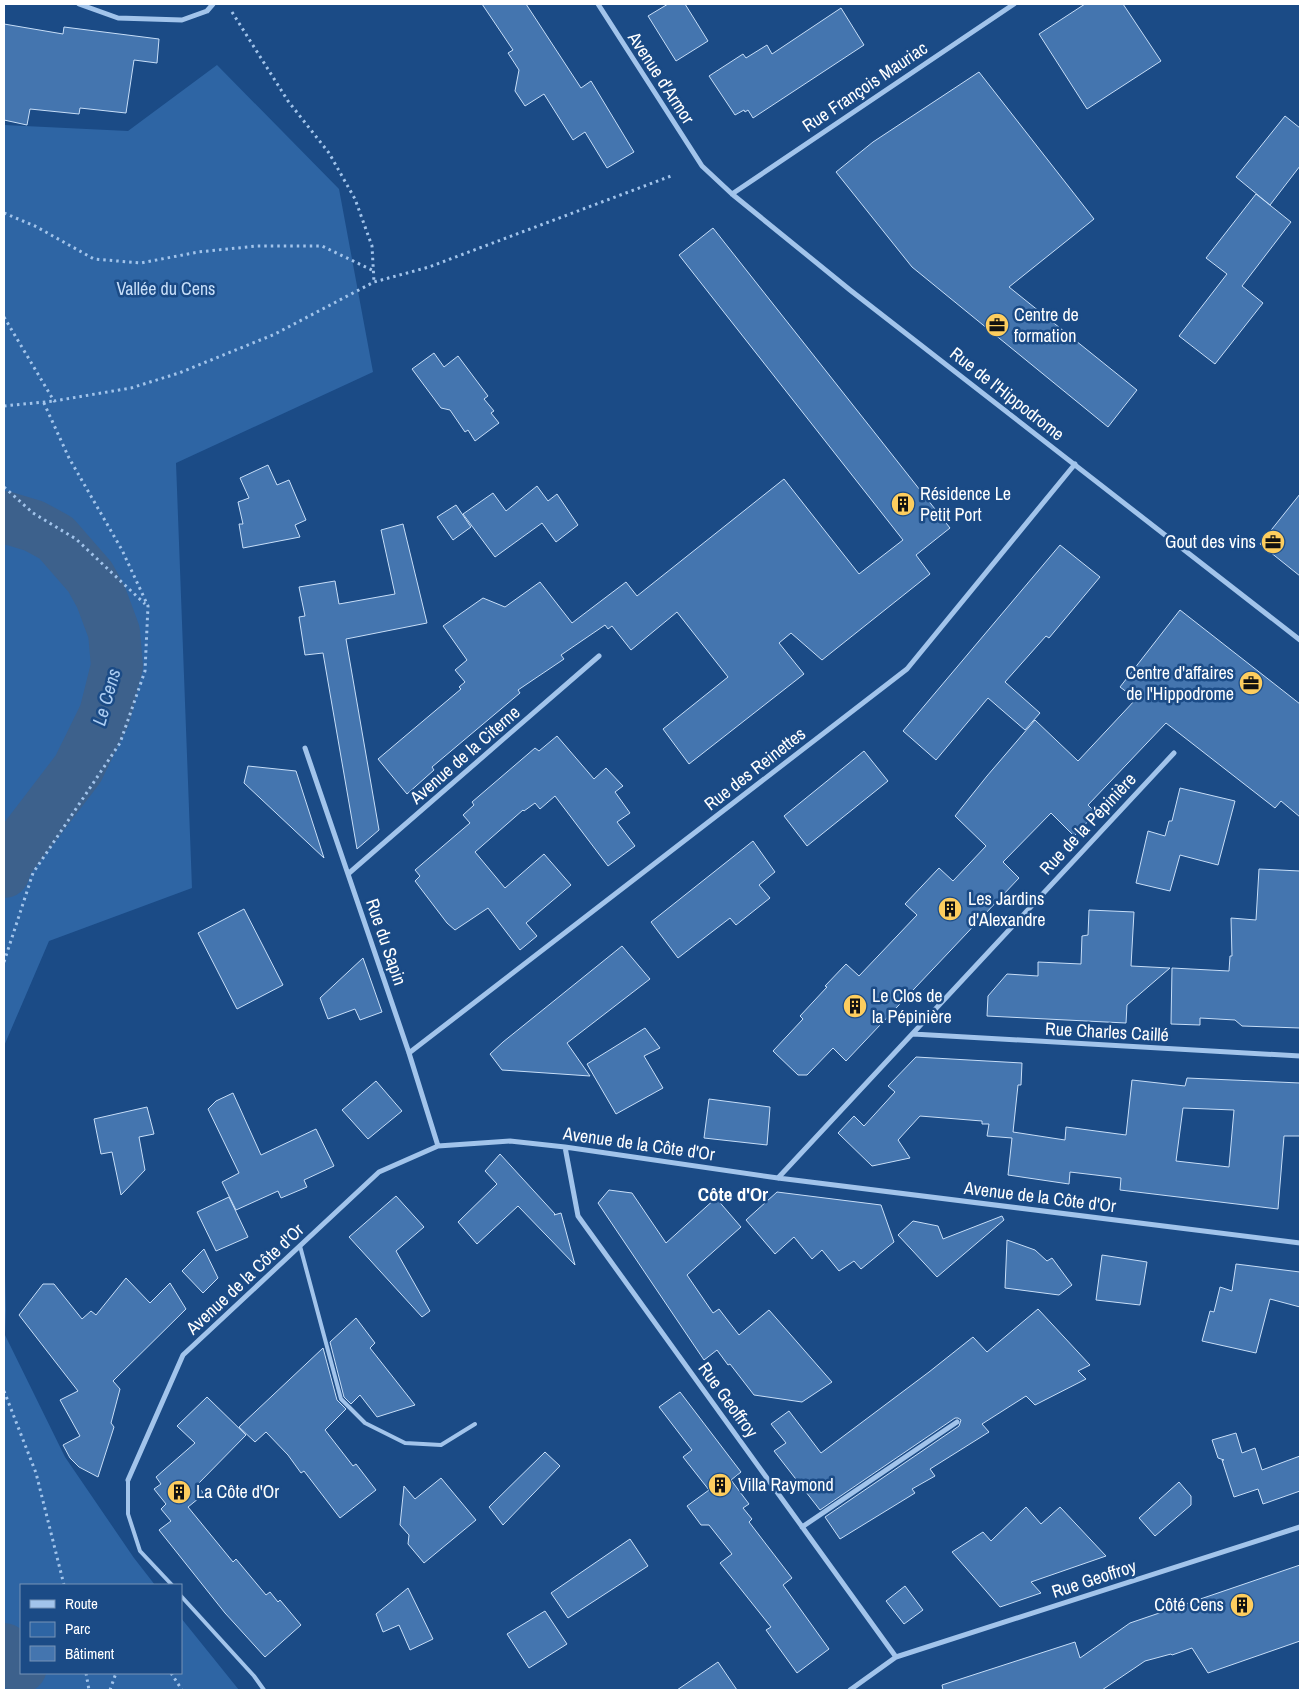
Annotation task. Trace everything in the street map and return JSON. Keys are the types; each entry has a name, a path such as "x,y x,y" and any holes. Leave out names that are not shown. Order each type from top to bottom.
{"street":[{"path":"79,4 118,18 182,20 207,11 212,4"},
{"name":"Avenue d'Armor","path":"598,4 702,166"},
{"name":"Rue François Mauriac","path":"732,194 1014,4"},
{"name":"Rue de l'Hippodrome","path":"702,166 732,194 850,290 1300,640"},
{"name":"Rue des Reinettes","path":"409,1053 907,669 1075,464"},
{"name":"Avenue de la Citerne","path":"348,874 599,656"},
{"name":"Rue du Sapin","path":"305,748 409,1053 438,1146"},
{"name":"Rue de la Pépinière","path":"778,1178 1174,752"},
{"name":"Rue Charles Caillé","path":"913,1034 1300,1056"},
{"name":"Avenue de la Côte d'Or","path":"128,1480 183,1355 379,1172 438,1146 510,1141 565,1147 778,1178 1300,1243"},
{"name":"Rue Geoffroy","path":"565,1147 578,1216 896,1657"},
{"path":"802,1527 957,1422"},
{"name":"Rue Geoffroy","path":"850,1690 896,1657 1300,1527"}],"lane":[{"path":"300,1246 341,1399 364,1423 405,1443 441,1445 475,1424"},
{"path":"128,1480 128,1514 140,1550 171,1584"},
{"path":"182,1597 254,1676 264,1690"}],"path":[{"path":"232,12 288,101 329,153 355,199 372,246 374,282"},
{"path":"4,406 54,401 130,388 178,373 275,334 374,282 428,267 671,176"},
{"path":"4,213 35,226 94,259 141,263 198,252 257,246 322,246 374,271"},
{"path":"4,317 54,401"},
{"path":"4,962 33,873 120,743 145,670 148,606 122,550 69,458 43,401"},
{"path":"4,487 33,513 76,538 148,606"},
{"path":"4,1391 36,1473 64,1584"},
{"path":"86,1674 89,1690"},
{"path":"110,1690 116,1674"},
{"path":"172,1674 182,1690"}],"green space":[{"name":"Vallée du Cens","path":"217,65 339,189 373,372 176,463 192,888 49,941 4,1046 4,125 128,131"},
{"path":"4,1238 5,1335 65,1457 134,1558 154,1584 20,1584 20,1674 182,1674 182,1619 239,1690 4,1690"}],"building":[{"path":"482,4 526,4 581,88 591,81 634,152 607,168 585,132 573,140 544,94 525,106 515,91 519,70 508,53 513,50"},
{"path":"668,4 685,4 708,41 676,61 648,16"},
{"path":"1085,4 1123,4 1161,61 1087,109 1039,34"},
{"path":"841,8 864,45 753,118 748,110 735,115 709,76 743,54 746,58 767,45 772,54"},
{"path":"4,24 63,34 64,27 159,39 157,63 134,60 126,113 80,108 79,114 30,109 27,125 4,120"},
{"path":"979,72 1094,219 1009,287 1137,390 1108,427 912,267 836,172 873,142"},
{"path":"1285,116 1300,128 1300,166 1270,205 1236,177"},
{"path":"1256,194 1291,222 1242,286 1263,303 1215,364 1179,336 1227,274 1206,258"},
{"name":"Résidence Le Petit Port","path":"713,228 950,528 916,555 930,574 822,660 791,633 779,643 804,674 689,764 663,729 728,677 677,612 631,650 612,626 608,629 605,625 561,655 564,659 518,690 520,693 432,767 434,770 407,794 378,759 461,689 459,687 465,682 455,670 467,660 443,626 483,598 505,607 540,582 572,623 626,582 637,596 784,479 859,574 903,540 679,255"},
{"path":"434,353 444,367 458,356 488,396 484,399 494,411 491,413 499,423 475,441 468,430 465,432 450,410 441,408 412,369"},
{"path":"268,465 277,485 289,480 306,520 295,525 300,537 243,548 239,524 243,524 238,502 249,498 240,478"},
{"path":"537,486 548,501 557,494 578,525 556,542 542,523 495,557 463,514 493,493 506,511"},
{"path":"1300,494 1300,576 1260,544"},
{"path":"456,505 471,527 453,540 437,517"},
{"path":"403,524 427,623 346,639 379,830 357,849 323,653 305,655 299,617 305,616 299,587 335,581 339,604 395,594 381,530"},
{"path":"1060,545 1100,577 1049,638 1046,636 1005,682 1040,713 1025,730 988,698 936,760 903,731"},
{"path":"1180,610 1300,704 1300,817 1281,801 1275,808 1166,723 1088,805 1096,813 1074,836 1051,813 1003,862 1019,878 846,1061 833,1048 807,1075 798,1075 773,1051 803,1019 800,1016 846,964 859,976 917,915 905,904 939,868 953,881 986,846 955,816 987,776 1035,720 1078,761 1136,699 1120,687"},
{"path":"557,736 594,779 606,768 623,786 615,792 630,813 617,822 635,846 608,866 555,796 540,809 535,803 523,810 475,852 505,888 544,854 571,885 526,923 537,936 520,950 488,908 455,930 447,923 415,881 420,876 415,870 470,823 463,815 474,805 472,802 535,748 539,751"},
{"path":"864,751 888,781 807,846 784,816"},
{"path":"248,766 296,771 324,858 244,783"},
{"path":"1180,788 1235,801 1218,865 1180,855 1170,891 1136,883 1148,831 1165,836 1169,821 1172,821"},
{"path":"753,841 775,872 759,885 770,898 736,925 730,918 678,958 651,922"},
{"path":"1259,869 1300,871 1300,1028 1242,1026 1235,1020 1200,1018 1200,1025 1171,1024 1172,968 1229,971 1230,956 1232,956 1231,918 1256,920"},
{"path":"244,909 283,985 237,1009 198,933"},
{"path":"1089,910 1134,912 1131,966 1170,968 1127,1005 1126,1023 987,1016 988,996 1007,974 1038,976 1038,962 1081,964 1082,936 1088,935"},
{"path":"622,946 650,979 567,1043 590,1076 502,1070 490,1054"},
{"path":"363,958 382,1012 360,1020 355,1009 328,1019 320,998"},
{"path":"645,1028 660,1048 644,1056 663,1088 616,1114 587,1064"},
{"path":"916,1057 1022,1063 1021,1085 1018,1085 1013,1132 1065,1140 1066,1127 1126,1135 1132,1080 1185,1086 1187,1078 1300,1083 1300,1136 1284,1136 1278,1209 1120,1190 1121,1178 1070,1172 1069,1184 1008,1175 1012,1138 987,1136 989,1124 982,1124 982,1121 920,1116 898,1140 910,1158 872,1166 838,1133 854,1116 864,1126 895,1092 888,1086","holes":["1183,1108 1234,1110 1229,1167 1176,1161"]},
{"path":"376,1081 402,1111 368,1139 342,1110"},
{"path":"233,1093 261,1155 316,1129 334,1166 304,1180 307,1187 281,1198 278,1191 236,1210 222,1182 239,1173 208,1109 216,1101"},
{"path":"709,1099 770,1107 767,1145 704,1138"},
{"path":"147,1107 154,1134 139,1137 145,1170 121,1195 112,1152 101,1154 94,1119"},
{"path":"500,1154 554,1215 561,1213 575,1265 518,1206 477,1244 458,1222 497,1184 485,1171"},
{"path":"609,1190 632,1193 666,1243 716,1198 741,1227 687,1275 713,1313 719,1309 739,1335 769,1310 832,1382 802,1402 754,1395 717,1350 704,1360 598,1203"},
{"path":"777,1192 881,1205 894,1242 861,1269 854,1261 839,1271 822,1250 812,1259 794,1237 775,1254 746,1220"},
{"path":"396,1196 424,1227 396,1251 430,1311 422,1317 349,1237"},
{"path":"229,1197 248,1237 216,1251 197,1212"},
{"path":"1002,1216 1004,1220 937,1277 898,1235 913,1221 938,1226 943,1239"},
{"path":"1007,1240 1035,1250 1047,1261 1052,1258 1072,1285 1059,1295 1005,1288"},
{"path":"204,1249 218,1278 203,1293 182,1271"},
{"path":"1102,1255 1147,1262 1140,1305 1096,1300"},
{"path":"1236,1264 1300,1272 1300,1307 1270,1299 1256,1353 1202,1341 1210,1311 1214,1312 1220,1287 1232,1291"},
{"path":"126,1278 150,1303 170,1283 186,1309 113,1381 120,1389 111,1423 114,1427 98,1477 79,1467 70,1458 63,1445 80,1436 60,1400 78,1391 19,1315 43,1284 54,1284 82,1319 91,1311 96,1315"},
{"path":"1038,1309 1090,1365 1078,1371 1086,1379 1035,1405 1026,1396 982,1424 989,1432 930,1469 935,1476 912,1489 915,1493 840,1539 825,1517 959,1426 961,1420 955,1418 820,1510 774,1451 786,1443 771,1424 789,1411 821,1453 973,1337 987,1352"},
{"path":"356,1318 375,1343 370,1348 415,1405 377,1417 360,1395 351,1404 344,1397 330,1342"},
{"path":"323,1348 337,1400 346,1409 325,1430 353,1466 356,1464 376,1490 340,1518 304,1471 301,1473 288,1455 266,1432 255,1442 239,1427"},
{"path":"680,1392 741,1472 731,1480 749,1504 743,1508 752,1519 749,1522 792,1578 783,1585 829,1649 797,1673 766,1630 771,1627 720,1563 732,1554 709,1525 701,1525 687,1506 709,1490 683,1457 692,1450 659,1407"},
{"path":"207,1397 246,1435 197,1485 204,1494 188,1507 233,1562 236,1559 266,1595 270,1592 278,1602 280,1600 301,1625 265,1657 225,1613 159,1530 171,1521 161,1509 166,1504 154,1489 161,1484 156,1477 195,1443 177,1426"},
{"path":"1236,1433 1242,1453 1255,1448 1262,1470 1300,1456 1300,1491 1263,1504 1258,1489 1234,1497 1222,1460 1224,1460 1218,1458 1212,1440"},
{"path":"545,1452 560,1466 503,1525 489,1507"},
{"path":"441,1478 476,1520 424,1563 408,1544 409,1535 400,1525 404,1486 415,1499"},
{"path":"1179,1482 1191,1496 1191,1505 1155,1536 1139,1518"},
{"path":"1026,1507 1041,1524 1060,1507 1106,1556 1031,1582 1041,1593 1000,1607 952,1552 983,1532 991,1541"},
{"path":"630,1539 648,1566 568,1618 551,1593"},
{"name":"Côté Cens","path":"1300,1565 1300,1641 1208,1673 1192,1648 1145,1661 1102,1690 943,1690 942,1685 1075,1642 1080,1658 1130,1623"},
{"path":"905,1586 923,1610 904,1624 886,1601"},
{"path":"408,1588 433,1639 410,1650 399,1625 383,1632 376,1614"},
{"path":"545,1611 567,1644 529,1668 507,1634"},
{"path":"718,1662 737,1690 677,1690"}],"waterway":[{"name":"Le Cens","path":"4,517 34,526 56,538 90,577 101,597 114,632 117,666 105,714 78,769 7,862 4,872"},
{"name":"Le Cens","path":"4,1649 20,1666"}],"place":[{"name":"Centre de formation","path":"997,325"},
{"name":"Résidence Le Petit Port","path":"903,504"},
{"name":"Gout des vins","path":"1273,542"},
{"name":"Centre d'affaires de l'Hippodrome","path":"1251,683"},
{"name":"Les Jardins d'Alexandre","path":"950,909"},
{"name":"Le Clos de la Pépinière","path":"855,1006"},
{"name":"Villa Raymond","path":"720,1485"},
{"name":"La Côte d'Or","path":"179,1492"},
{"name":"Côté Cens","path":"1242,1605"}],"district":[{"name":"Côte d'Or","path":"733,1194"}]}
